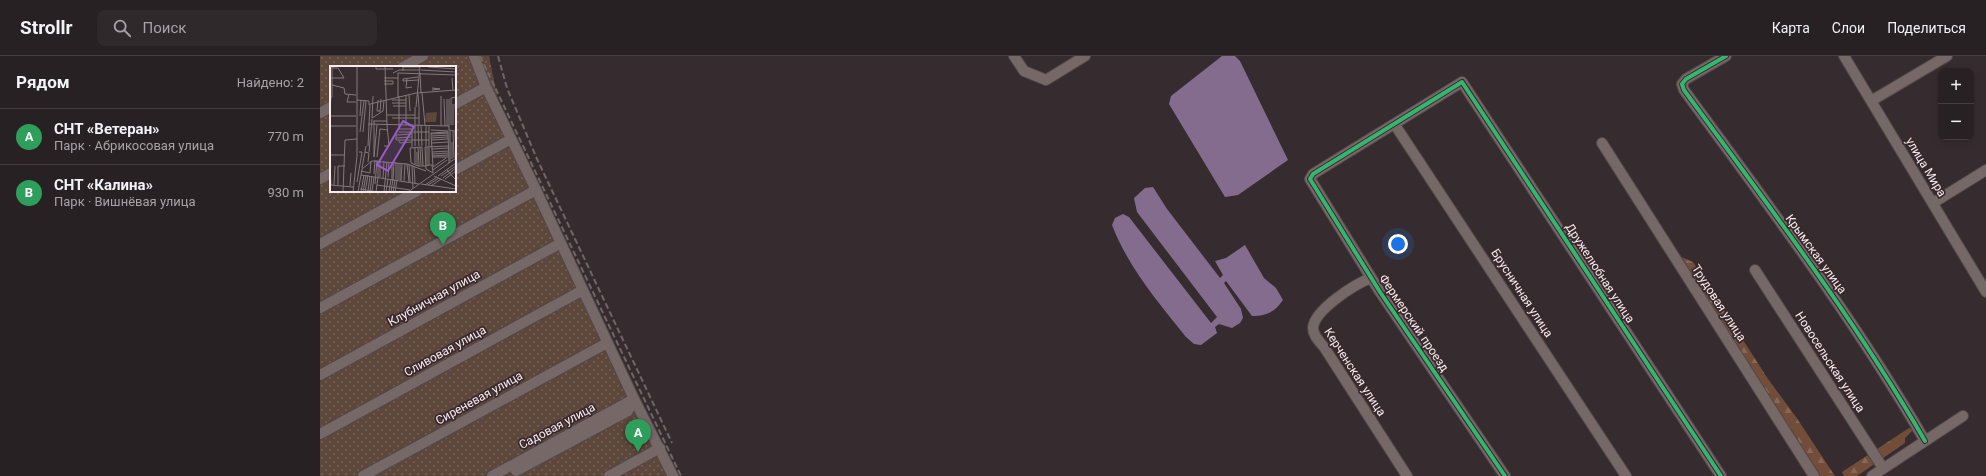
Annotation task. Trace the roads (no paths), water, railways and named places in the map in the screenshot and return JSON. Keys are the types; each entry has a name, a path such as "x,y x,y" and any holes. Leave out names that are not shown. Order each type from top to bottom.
{"street":[{"path":"405,66 423,56"},
{"path":"474,56 486,87 607,343 674,476"},
{"path":"1014,56 1024,70 1046,80 1085,56"},
{"name":"Крымская улица","path":"1726,56 1686,79 1682,84 1684,90 1832,293 1891,383 1925,441"},
{"name":"улица Мира","path":"1844,56 1986,292"},
{"path":"1871,100 1947,56"},
{"name":"Дружелюбная улица","path":"1395,125 1462,82 1721,476"},
{"path":"456,103 486,87"},
{"path":"320,113 330,108"},
{"name":"Фермерский проезд","path":"1395,125 1313,174 1310,179 1371,278 1505,476"},
{"name":"Брусничная улица","path":"1395,125 1626,476"},
{"path":"456,169 511,140"},
{"name":"Трудовая улица","path":"1602,143 1814,476"},
{"path":"1933,203 1986,170"},
{"path":"320,179 330,174"},
{"path":"320,308 536,190"},
{"path":"320,244 415,192"},
{"name":"Клубничная улица","path":"320,375 561,243"},
{"name":"Новосельская улица","path":"1755,270 1883,468"},
{"name":"Керченская улица","path":"1371,278 1348,290 1328,306 1314,323 1313,330 1315,336 1324,347 1407,476"},
{"name":"Сливовая улица","path":"320,434 583,290"},
{"name":"Сиреневая улица","path":"363,476 607,343"},
{"path":"507,476 628,411 634,399"},
{"name":"Садовая улица","path":"492,476 634,399"},
{"path":"1872,476 1963,416"},
{"path":"609,476 660,448"}],"railway":[{"path":"480,56 681,476"},
{"path":"498,56 507,88 537,159 672,443"}],"place":[{"name":"СНТ «Калина»","path":"443,245"},
{"name":"СНТ «Ветеран»","path":"638,452"}]}
